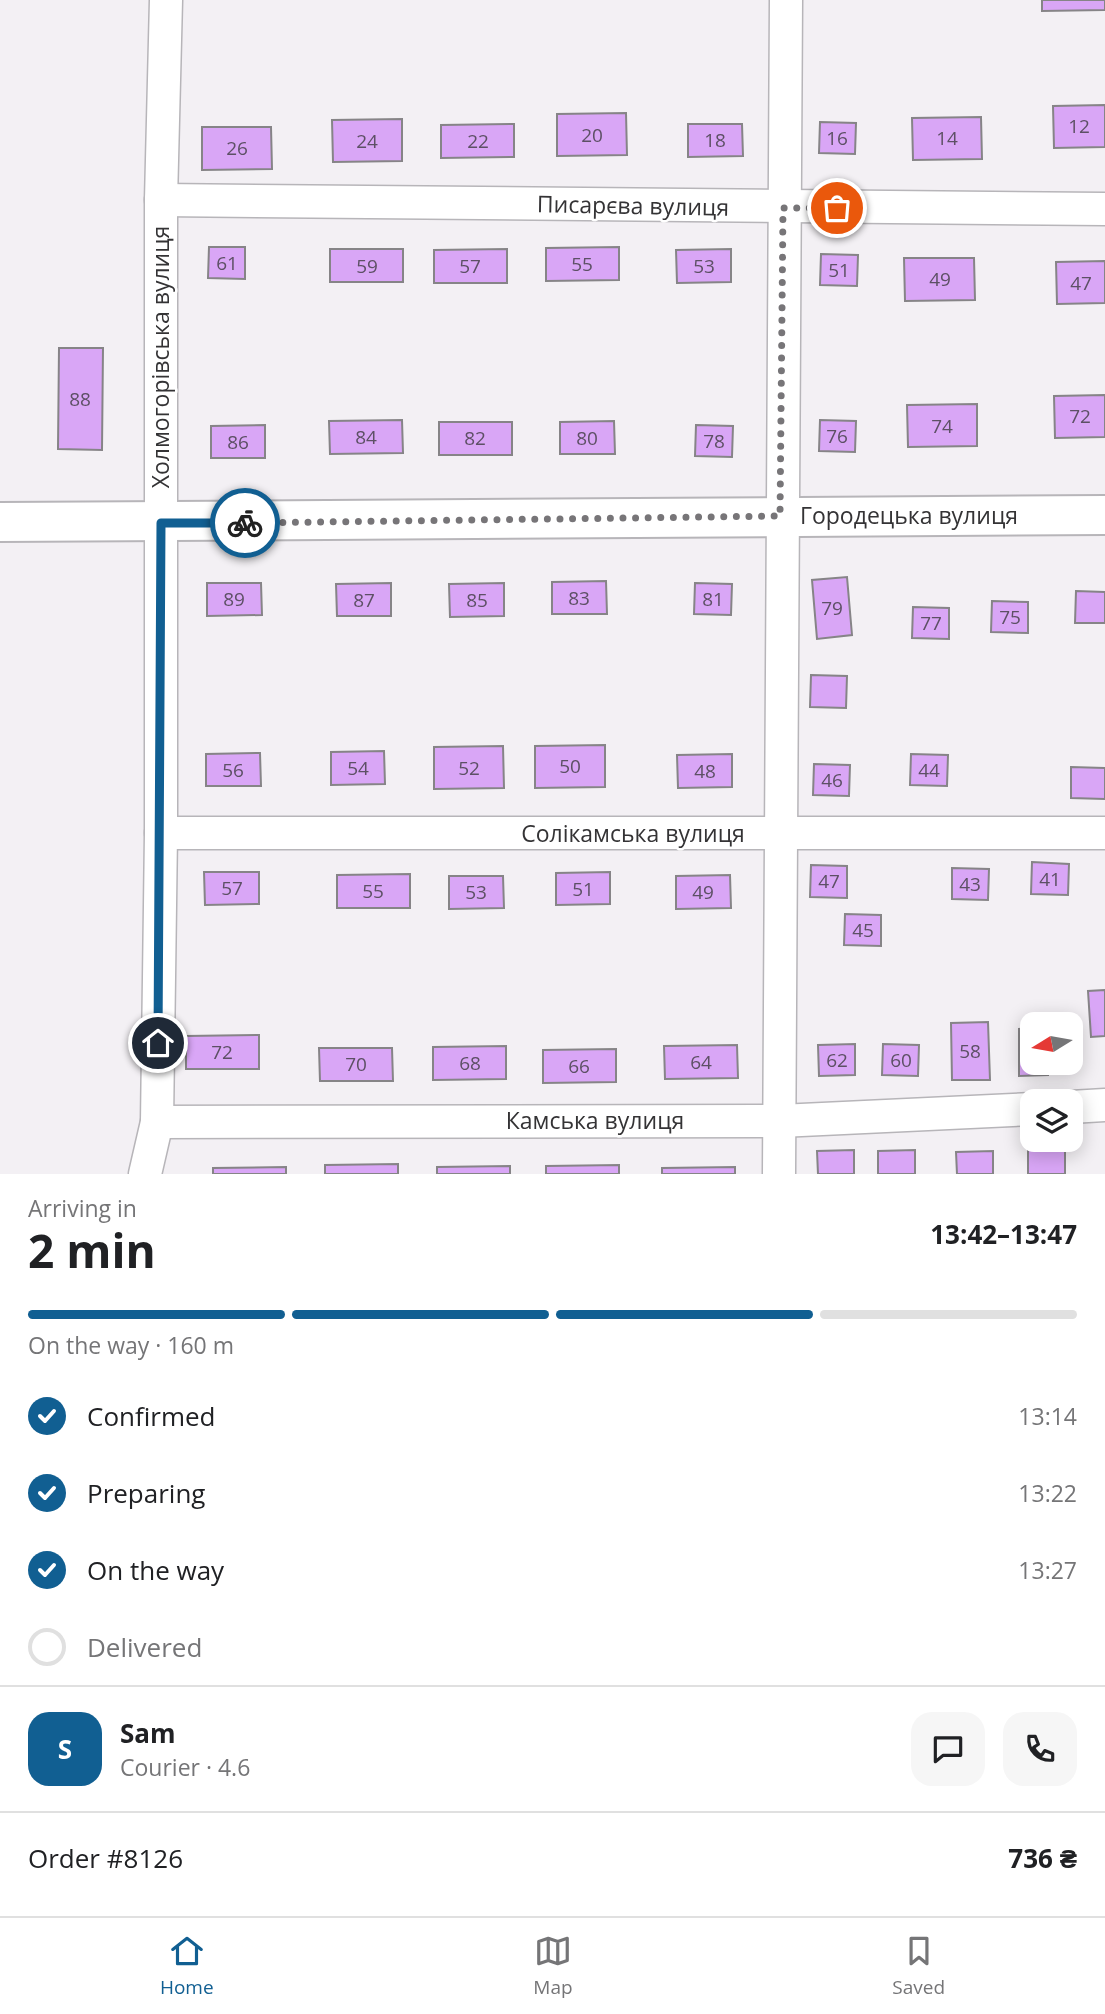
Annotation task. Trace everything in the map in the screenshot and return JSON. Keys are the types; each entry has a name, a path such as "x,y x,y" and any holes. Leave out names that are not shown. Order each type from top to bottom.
{"main road":[{"name":"Городецька вулиця","path":"0,522 1105,515"}],"street":[{"name":"Холмогорівська вулиця","path":"145,1174 157,1122 161,833 161,200 166,0"},
{"path":"779,1174 780,516 786,0"},
{"name":"Писарєва вулиця","path":"161,200 1105,209"},
{"name":"Солікамська вулиця","path":"161,833 1105,833"},
{"path":"1083,1106 1105,1105"},
{"name":"Камська вулиця","path":"157,1122 779,1121 1020,1110"}],"building":[{"path":"1042,0 1105,0 1105,10 1042,11"},
{"path":"1105,105 1105,147 1054,148 1053,106"},
{"path":"626,113 627,155 557,156 557,114"},
{"path":"981,117 982,159 913,160 912,118"},
{"path":"402,119 402,161 333,162 332,120"},
{"path":"820,122 856,123 855,154 819,153"},
{"path":"514,124 514,157 441,158 441,125"},
{"path":"688,124 742,124 743,156 688,157"},
{"path":"202,127 271,127 272,169 202,170"},
{"path":"209,247 245,247 245,279 208,278"},
{"path":"619,247 619,280 546,281 546,248"},
{"path":"330,249 403,249 403,282 330,282"},
{"path":"507,249 507,283 434,283 434,250"},
{"path":"731,249 731,282 677,283 676,250"},
{"path":"821,254 858,255 857,286 820,285"},
{"path":"904,258 974,258 975,300 905,301"},
{"path":"1105,261 1105,303 1057,304 1056,262"},
{"path":"59,348 103,348 102,450 58,449"},
{"path":"1105,395 1105,437 1055,438 1054,396"},
{"path":"977,404 977,446 908,447 907,405"},
{"path":"402,420 403,453 330,454 329,421"},
{"path":"820,420 856,421 855,452 819,451"},
{"path":"614,421 615,454 560,454 560,422"},
{"path":"439,422 512,422 512,455 439,455"},
{"path":"265,425 265,458 211,458 211,426"},
{"path":"696,425 733,426 732,457 695,456"},
{"path":"847,577 852,635 817,639 812,580"},
{"path":"606,581 607,614 552,614 552,582"},
{"path":"207,583 261,583 262,615 207,616"},
{"path":"391,583 391,616 337,616 336,584"},
{"path":"504,583 504,616 450,617 449,584"},
{"path":"695,583 732,584 731,615 694,614"},
{"path":"1076,591 1105,592 1105,623 1075,623"},
{"path":"992,601 1028,602 1028,633 991,632"},
{"path":"913,607 949,608 949,639 912,638"},
{"path":"811,675 847,676 846,708 810,707"},
{"path":"605,745 605,787 535,788 535,746"},
{"path":"503,746 504,788 434,789 434,747"},
{"path":"384,751 385,784 331,785 331,752"},
{"path":"260,753 261,786 206,786 206,754"},
{"path":"732,754 732,787 678,788 677,755"},
{"path":"911,754 948,755 947,786 910,785"},
{"path":"814,764 850,765 849,796 813,795"},
{"path":"1071,767 1105,768 1105,799 1071,798"},
{"path":"1032,862 1069,864 1068,895 1031,894"},
{"path":"811,865 847,866 847,898 810,897"},
{"path":"952,868 989,869 988,900 952,899"},
{"path":"204,872 259,872 259,904 205,905"},
{"path":"610,872 610,904 556,905 556,873"},
{"path":"410,874 410,908 337,908 337,875"},
{"path":"730,875 731,908 676,909 676,876"},
{"path":"449,876 503,876 504,908 449,909"},
{"path":"845,914 881,915 881,946 844,945"},
{"path":"1105,990 1105,1036 1091,1037 1088,991"},
{"path":"988,1022 990,1080 952,1080 951,1023"},
{"path":"1019,1029 1020,1075 1048,1075 1019,1076"},
{"path":"259,1035 259,1069 186,1069 186,1036"},
{"path":"855,1044 855,1075 819,1076 818,1045"},
{"path":"883,1044 919,1045 918,1076 882,1075"},
{"path":"737,1045 738,1078 665,1079 664,1046"},
{"path":"506,1046 506,1079 433,1080 433,1047"},
{"path":"319,1048 392,1048 393,1081 320,1081"},
{"path":"616,1049 616,1082 543,1083 543,1050"},
{"path":"854,1150 854,1174 818,1174 817,1151"},
{"path":"915,1150 915,1174 878,1174 878,1151"},
{"path":"993,1151 993,1174 957,1174 956,1152"},
{"path":"1028,1152 1065,1152 1065,1174 1028,1174"},
{"path":"398,1164 398,1174 325,1174 325,1165"},
{"path":"619,1165 619,1174 546,1174 546,1166"},
{"path":"510,1166 510,1174 437,1174 437,1167"},
{"path":"286,1167 286,1174 213,1174 213,1168"},
{"path":"735,1167 735,1174 662,1174 662,1168"}],"way so far":[{"path":"245,523 780,516 783,208 837,208"}],"route":[{"path":"158,1043 161,523 245,523"}]}
